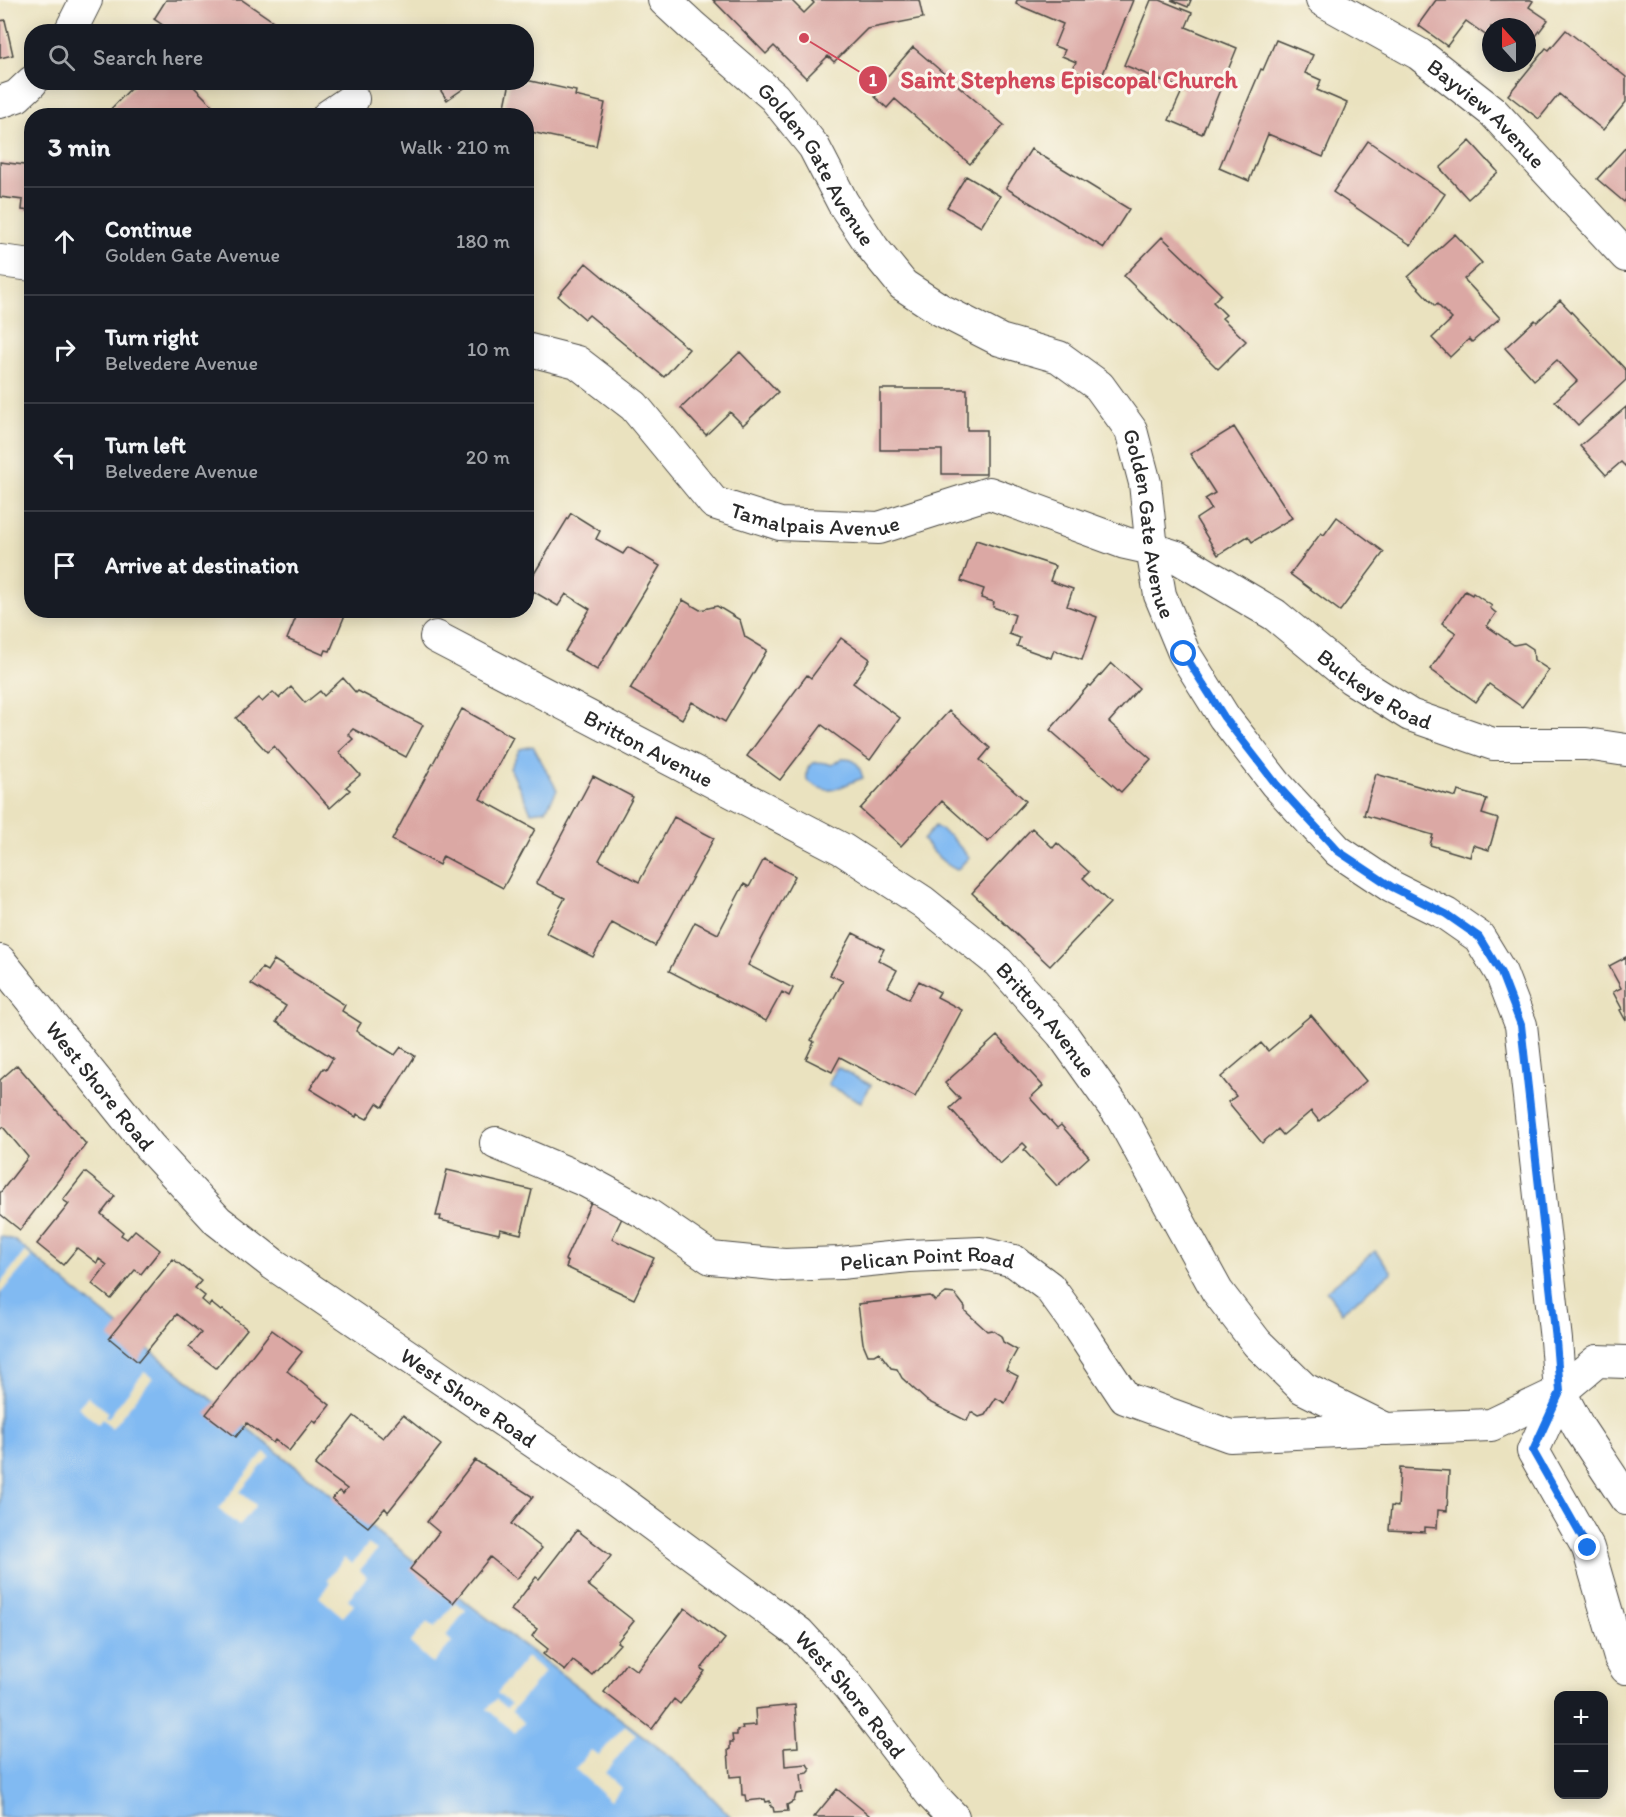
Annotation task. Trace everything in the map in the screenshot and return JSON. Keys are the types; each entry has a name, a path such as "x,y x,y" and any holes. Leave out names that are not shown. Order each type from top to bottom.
{"street":[{"path":"74,24 86,0"},
{"name":"Golden Gate Avenue","path":"663,0 774,97 814,147 843,203 873,248 903,285 941,310 1000,340 1059,357 1099,386 1131,430 1145,483 1152,549 1160,595 1184,654 1224,717 1276,784 1338,851 1392,887 1446,914 1479,937 1501,973 1521,1025 1560,1392 1579,1428 1626,1499"},
{"name":"Bayview Avenue","path":"1322,0 1419,54 1493,112 1626,256"},
{"path":"0,102 17,96 24,89"},
{"path":"0,261 24,264"},
{"name":"Tamalpais Avenue","path":"534,351 577,362 634,406 714,503 780,524 879,528 989,493 1125,543 1152,549"},
{"name":"Buckeye Road","path":"1152,549 1177,557 1275,615 1351,678 1410,715 1493,744 1586,744 1626,750"},
{"name":"Britton Avenue","path":"436,637 842,849 923,902 998,962 1062,1034 1122,1118 1216,1291 1257,1343 1303,1388 1386,1428 1491,1425 1560,1392"},
{"name":"West Shore Road","path":"0,961 149,1146 218,1221 273,1264 615,1497 799,1633 848,1686 931,1794 953,1817"},
{"name":"Pelican Point Road","path":"496,1143 586,1182 647,1214 711,1258 784,1264 840,1263 909,1256 981,1253 1014,1261 1049,1287 1125,1398 1230,1437 1386,1428"},
{"path":"1626,1362 1597,1361 1560,1392 1533,1451 1588,1548 1620,1658 1626,1668"}],"water":[{"path":"533,746 557,790 546,810 531,812 510,768 520,749"},
{"path":"842,759 857,763 863,778 829,790 807,780 808,769 813,764 821,762 832,765"},
{"path":"935,826 951,837 969,857 957,870 943,861 923,840"},
{"path":"837,1067 871,1085 861,1102 828,1085"},
{"path":"0,1236 14,1240 458,1596 679,1763 731,1817 0,1817"},
{"path":"1375,1251 1392,1272 1342,1312 1326,1291"}],"pier":[{"path":"25,1251 32,1257 0,1294 0,1284"},
{"path":"144,1372 153,1378 112,1428 102,1419 98,1424 78,1407 88,1396 108,1412 105,1416 108,1418"},
{"path":"264,1452 270,1456 240,1492 256,1505 239,1526 218,1509"},
{"path":"368,1544 377,1550 360,1570 367,1577 348,1599 354,1605 343,1617 319,1597 330,1583 327,1580 344,1558 352,1564"},
{"path":"456,1602 466,1610 446,1636 452,1642 433,1664 410,1643 427,1622 435,1627"},
{"path":"527,1657 545,1672 512,1711 524,1723 515,1733 487,1709 496,1699 507,1708 511,1704 497,1693"},
{"path":"625,1725 636,1734 605,1773 621,1788 611,1801 575,1769 591,1750 599,1755"}],"building":[{"path":"166,0 242,0 277,24 161,24 154,19"},
{"path":"713,0 791,0 804,13 814,3 811,0 919,0 923,18 867,29 834,62 828,56 806,78 774,46 766,54"},
{"path":"1017,0 1133,0 1100,81 1072,70 1076,62 1062,56 1065,50 1054,46 1063,24 1016,4"},
{"path":"1151,0 1160,0 1192,13 1186,27 1237,48 1202,134 1169,120 1183,89 1124,65"},
{"path":"1171,0 1191,0 1188,7"},
{"path":"1436,0 1531,0 1533,1 1529,7 1548,20 1536,36 1536,18 1482,18 1482,33 1466,21 1447,46 1418,25"},
{"path":"5,20 13,55 0,58 0,21"},
{"path":"1566,30 1626,77 1626,102 1603,130 1559,94 1539,119 1508,95 1527,72 1536,72 1536,60 1546,48 1549,50"},
{"path":"1276,40 1313,55 1305,73 1321,80 1317,90 1347,103 1323,157 1268,134 1249,181 1219,168 1261,69 1263,70"},
{"path":"913,47 1004,125 970,164 895,99 887,108 875,97 881,90 878,87"},
{"path":"534,82 576,91 575,96 605,103 596,146 534,133 534,108 505,108 508,90 534,90"},
{"path":"129,90 197,90 215,108 112,108"},
{"path":"440,90 461,90 447,100"},
{"path":"1368,141 1445,194 1411,245 1333,192"},
{"path":"1470,141 1498,172 1468,199 1440,168"},
{"path":"1626,147 1626,199 1624,202 1597,179"},
{"path":"1031,149 1129,209 1104,248 1006,188"},
{"path":"0,162 24,165 24,210 22,210 23,200 0,197"},
{"path":"966,176 1000,196 981,227 947,207"},
{"path":"1455,234 1482,263 1464,279 1500,318 1472,342 1469,339 1450,357 1432,338 1452,319 1437,304 1435,306 1408,277"},
{"path":"1162,237 1221,294 1213,302 1226,315 1222,318 1246,341 1218,369 1124,276"},
{"path":"586,263 689,349 664,377 589,315 585,319 558,296"},
{"path":"1560,300 1626,370 1626,380 1578,425 1555,401 1577,381 1557,360 1534,380 1505,348"},
{"path":"740,352 778,392 743,425 730,412 706,435 681,408"},
{"path":"880,389 967,389 967,430 986,430 986,474 942,474 942,450 880,450"},
{"path":"1626,407 1626,467 1621,462 1606,475 1580,446"},
{"path":"1234,427 1292,518 1252,542 1248,536 1218,555 1196,519 1211,509 1205,499 1215,493 1190,454"},
{"path":"571,513 600,531 596,539 623,554 628,547 660,566 597,670 565,651 590,609 566,594 558,606 534,592 534,574"},
{"path":"1337,517 1384,552 1340,611 1290,574 1321,533 1324,535"},
{"path":"976,540 1055,566 1050,581 1073,589 1067,606 1097,617 1082,660 1054,650 1051,658 1017,646 1020,638 1009,634 1015,615 993,607 994,602 981,598 984,589 961,581"},
{"path":"1465,591 1472,595 1473,593 1492,606 1490,608 1496,613 1487,626 1514,645 1524,643 1533,649 1534,660 1549,670 1522,707 1489,684 1476,702 1430,669 1456,633 1442,623"},
{"path":"683,600 700,610 717,606 740,620 745,637 767,650 725,722 692,702 682,719 630,689"},
{"path":"296,618 344,618 330,651 326,650 324,655 287,639"},
{"path":"841,638 870,659 853,683 900,718 870,760 822,725 780,780 747,756 807,675 811,678"},
{"path":"1111,663 1139,688 1109,722 1151,759 1121,792 1050,730"},
{"path":"343,678 356,693 358,691 423,725 406,757 353,729 348,734 353,739 339,752 360,775 346,787 350,790 330,808 274,746 267,752 236,718 258,698 262,702 273,692 279,698 291,687 305,703 320,691 324,696"},
{"path":"462,709 513,737 480,799 535,829 503,888 443,856 439,865 392,840"},
{"path":"949,711 990,748 980,760 1026,801 988,842 942,801 901,846 860,809"},
{"path":"1376,774 1456,797 1458,791 1487,799 1482,814 1498,819 1489,850 1473,845 1470,857 1430,845 1433,835 1364,815"},
{"path":"593,776 633,797 599,860 639,882 674,817 714,838 655,946 612,923 593,957 546,933 565,898 536,883"},
{"path":"1032,828 1053,848 1057,843 1089,872 1083,878 1110,903 1050,966 972,893"},
{"path":"764,859 795,876 748,965 793,988 789,996 782,992 766,1021 669,971 695,922 718,934 744,884 749,887"},
{"path":"853,933 884,949 878,960 897,970 888,987 909,999 919,981 940,992 937,997 962,1010 915,1097 840,1057 832,1072 806,1059 814,1042 811,1040 843,981 830,975"},
{"path":"1626,957 1626,1021 1613,992 1621,988 1609,966"},
{"path":"274,960 345,1005 342,1011 361,1023 356,1031 395,1055 401,1047 415,1056 383,1107 377,1103 367,1119 357,1114 356,1117 310,1089 323,1068 326,1070 333,1058 276,1022 286,1006 251,984 262,968 267,971"},
{"path":"1311,1015 1366,1081 1319,1121 1311,1111 1283,1135 1278,1129 1262,1143 1228,1102 1236,1096 1221,1077 1261,1043 1268,1051"},
{"path":"997,1036 1043,1086 1030,1098 1057,1128 1061,1125 1089,1157 1057,1186 1024,1150 1027,1147 1023,1143 1000,1164 950,1108 960,1099 945,1083"},
{"path":"17,1065 86,1144 20,1230 0,1214 0,1193 28,1157 3,1127 0,1129 0,1080"},
{"path":"447,1170 532,1190 521,1234 500,1229 499,1234 440,1220 441,1216 436,1216"},
{"path":"85,1172 115,1196 101,1214 123,1232 121,1235 127,1239 135,1230 160,1250 141,1274 135,1270 111,1299 92,1284 107,1265 99,1259 97,1263 77,1248 63,1265 37,1244 69,1204 63,1200"},
{"path":"591,1202 623,1216 612,1239 654,1258 634,1299 566,1267 568,1262 565,1260"},
{"path":"173,1259 201,1281 195,1288 205,1296 202,1300 209,1306 211,1303 221,1311 223,1310 247,1329 216,1368 189,1347 201,1333 177,1314 138,1362 109,1338"},
{"path":"946,1293 955,1294 965,1307 965,1311 987,1331 992,1330 1001,1336 1003,1342 1017,1350 1006,1370 1018,1376 1005,1403 996,1398 985,1415 979,1417 971,1412 967,1421 927,1401 902,1378 897,1369 891,1368 879,1352 868,1355 863,1343 858,1304 930,1296 935,1301"},
{"path":"272,1330 302,1352 287,1371 330,1405 316,1423 313,1420 289,1451 275,1440 273,1443 247,1423 236,1437 206,1414"},
{"path":"403,1415 441,1445 388,1512 385,1508 368,1527 332,1499 339,1491 343,1494 347,1489 315,1465 354,1416 383,1438"},
{"path":"475,1460 533,1497 511,1524 542,1548 517,1579 490,1557 453,1603 410,1569 439,1532 427,1522"},
{"path":"1400,1468 1449,1471 1447,1511 1438,1510 1437,1528 1425,1527 1425,1532 1389,1530 1391,1506 1398,1507"},
{"path":"577,1530 611,1556 588,1585 634,1621 617,1642 620,1644 592,1675 573,1661 565,1671 543,1654 548,1649 532,1636 537,1629 511,1610 536,1577 539,1579"},
{"path":"685,1608 725,1639 701,1669 705,1671 680,1704 674,1699 652,1729 604,1692 626,1663 637,1671"},
{"path":"795,1705 798,1747 784,1748 785,1766 807,1764 810,1771 801,1774 803,1793 796,1794 794,1801 787,1805 788,1811 774,1812 770,1801 766,1802 765,1799 746,1801 745,1795 742,1795 741,1776 730,1777 728,1750 730,1742 733,1742 732,1735 737,1735 737,1730 743,1729 742,1726 756,1725 755,1709"},
{"path":"837,1789 869,1815 867,1817 814,1817"}],"place":[{"name":"Saint Stephens Episcopal Church","path":"804,38"}],"route":[{"path":"1184,654 1224,717 1276,784 1338,851 1392,887 1446,914 1479,937 1501,973 1521,1025 1560,1392 1533,1451 1588,1548"}]}
